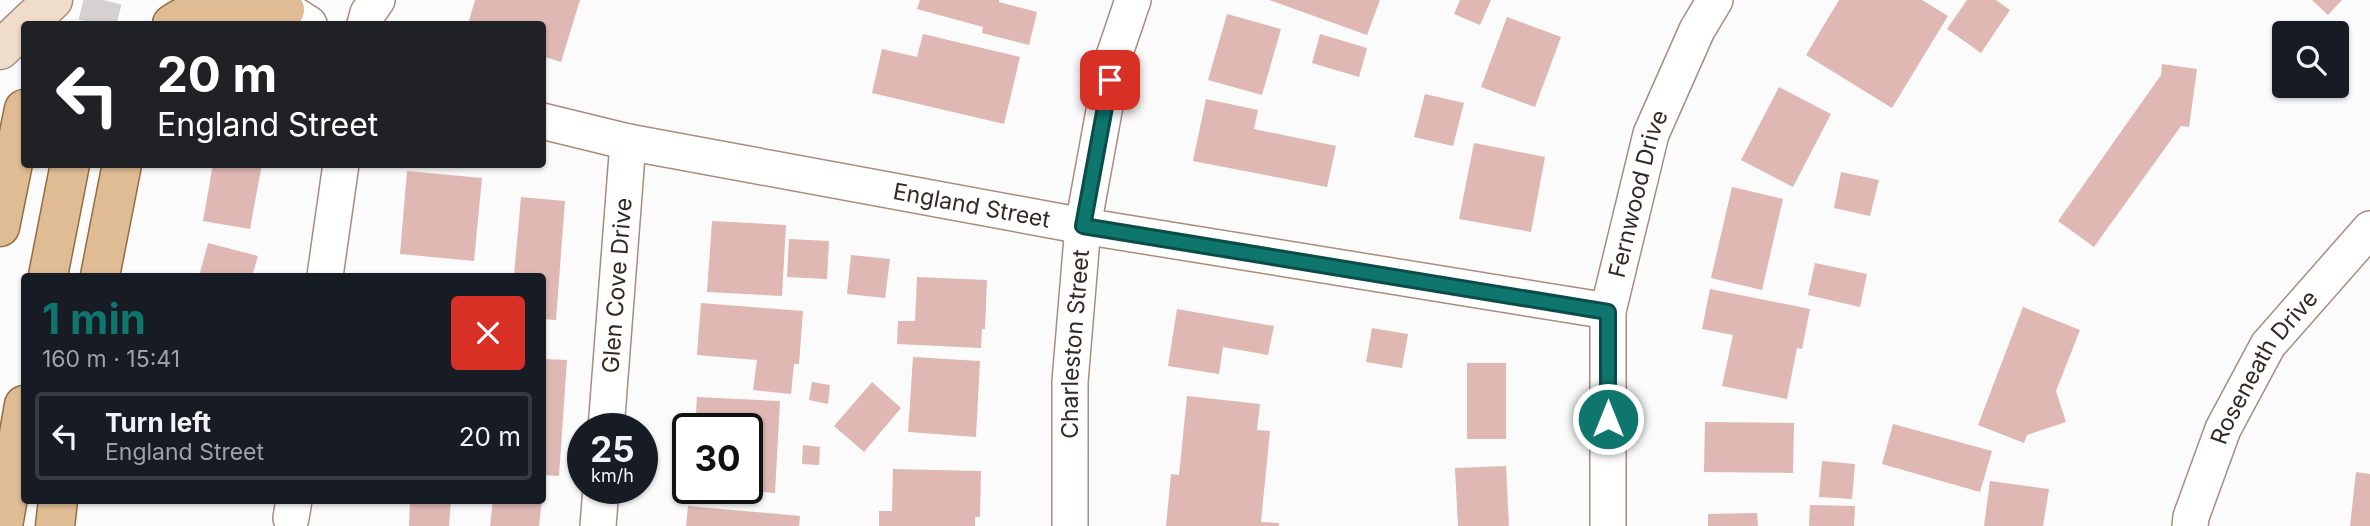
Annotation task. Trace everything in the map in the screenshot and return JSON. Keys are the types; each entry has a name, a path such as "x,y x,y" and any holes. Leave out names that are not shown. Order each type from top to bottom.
{"main road":[{"path":"31,21 53,0"},
{"path":"154,21 159,0"},
{"path":"177,21 200,8 235,3 288,12"},
{"path":"0,50 21,31"},
{"path":"0,227 21,124"},
{"path":"49,273 69,168"},
{"path":"101,273 121,168"},
{"path":"3,526 21,422"},
{"path":"55,526 58,504"}],"street":[{"path":"366,21 377,0"},
{"name":"Charleston Street","path":"1070,526 1070,382 1083,226 1114,56 1133,0"},
{"name":"Fernwood Drive","path":"1608,526 1608,312 1651,134 1697,30 1716,0"},
{"name":"England Street","path":"546,122 628,142 1083,226 1608,312"},
{"name":"Glen Cove Drive","path":"607,413 628,142"},
{"path":"325,273 340,168"},
{"name":"Roseneath Drive","path":"2190,526 2223,429 2268,345 2370,229"},
{"path":"598,526 600,504"}],"building":[{"path":"475,0 580,0 561,62 546,57 546,21 469,21"},
{"path":"920,0 999,0 1037,12 1029,45 982,33 983,27 917,9"},
{"path":"1269,0 1380,0 1367,35"},
{"path":"1460,0 1491,0 1480,25 1454,14"},
{"path":"1839,0 1922,0 1948,16 1892,108 1806,55"},
{"path":"1967,0 1996,0 2010,10 1981,53 1947,29"},
{"path":"2312,0 2342,0 2328,15"},
{"path":"1227,14 1281,29 1262,95 1208,80"},
{"path":"1507,17 1561,37 1535,107 1481,87"},
{"path":"923,34 1020,57 1004,124 872,93 882,49 917,57"},
{"path":"1320,34 1367,48 1359,77 1312,63"},
{"path":"2162,64 2197,69 2189,127 2181,126 2094,247 2058,221 2161,75"},
{"path":"1779,87 1831,114 1793,187 1741,160"},
{"path":"1425,94 1464,103 1453,146 1414,137"},
{"path":"1206,99 1258,110 1254,129 1336,146 1327,187 1193,161"},
{"path":"1474,143 1545,157 1531,232 1459,219"},
{"path":"212,168 261,168 250,229 203,221"},
{"path":"407,171 482,178 474,261 400,254"},
{"path":"1841,172 1879,180 1870,216 1834,208"},
{"path":"1732,187 1783,199 1762,290 1711,278"},
{"path":"521,197 565,201 556,320 546,319 546,273 514,273"},
{"path":"712,221 786,225 782,296 707,292"},
{"path":"789,239 829,241 827,279 787,277"},
{"path":"208,243 258,256 253,273 200,273"},
{"path":"851,255 890,259 885,298 847,294"},
{"path":"1815,263 1867,274 1860,307 1808,295"},
{"path":"917,277 987,280 985,329 982,329 981,348 897,344 898,321 915,321"},
{"path":"1710,289 1810,309 1802,349 1797,348 1787,399 1722,386 1733,335 1702,329"},
{"path":"701,303 803,311 799,364 794,364 791,394 753,390 757,360 697,355"},
{"path":"2023,307 2080,330 2056,391 2066,422 2027,435 2024,443 1978,425"},
{"path":"1177,309 1274,326 1268,355 1223,347 1219,374 1168,366"},
{"path":"1372,328 1408,334 1402,368 1366,362"},
{"path":"913,357 980,361 976,437 908,432"},
{"path":"546,359 567,360 559,476 546,475"},
{"path":"1467,363 1506,363 1506,439 1467,439"},
{"path":"812,382 830,385 828,404 809,400"},
{"path":"872,382 901,408 864,452 834,426"},
{"path":"1187,396 1260,404 1257,430 1270,431 1261,522 1279,523 1279,526 1166,526 1171,474 1179,475"},
{"path":"697,397 780,401 775,493 763,492 763,413 696,413"},
{"path":"1705,422 1794,423 1793,473 1704,472"},
{"path":"1893,424 1992,451 1980,492 1882,464"},
{"path":"803,445 820,447 819,465 802,464"},
{"path":"1822,461 1855,464 1852,499 1819,497"},
{"path":"1506,466 1509,526 1458,526 1455,468"},
{"path":"893,469 981,471 980,517 975,517 975,526 879,526 879,511 892,511"},
{"path":"2356,472 2370,474 2370,526 2350,526"},
{"path":"1990,481 2049,489 2043,526 1984,526"},
{"path":"410,504 451,504 449,526 409,526"},
{"path":"493,504 542,504 539,526 490,526"},
{"path":"1810,505 1855,506 1854,526 1809,526"},
{"path":"688,506 800,516 799,526 686,526"},
{"path":"1757,513 1758,526 1708,526 1708,514"}],"tunnel":[{"path":"98,21 103,0"}],"route":[{"path":"1110,80 1083,226 1608,312 1608,419"}]}
